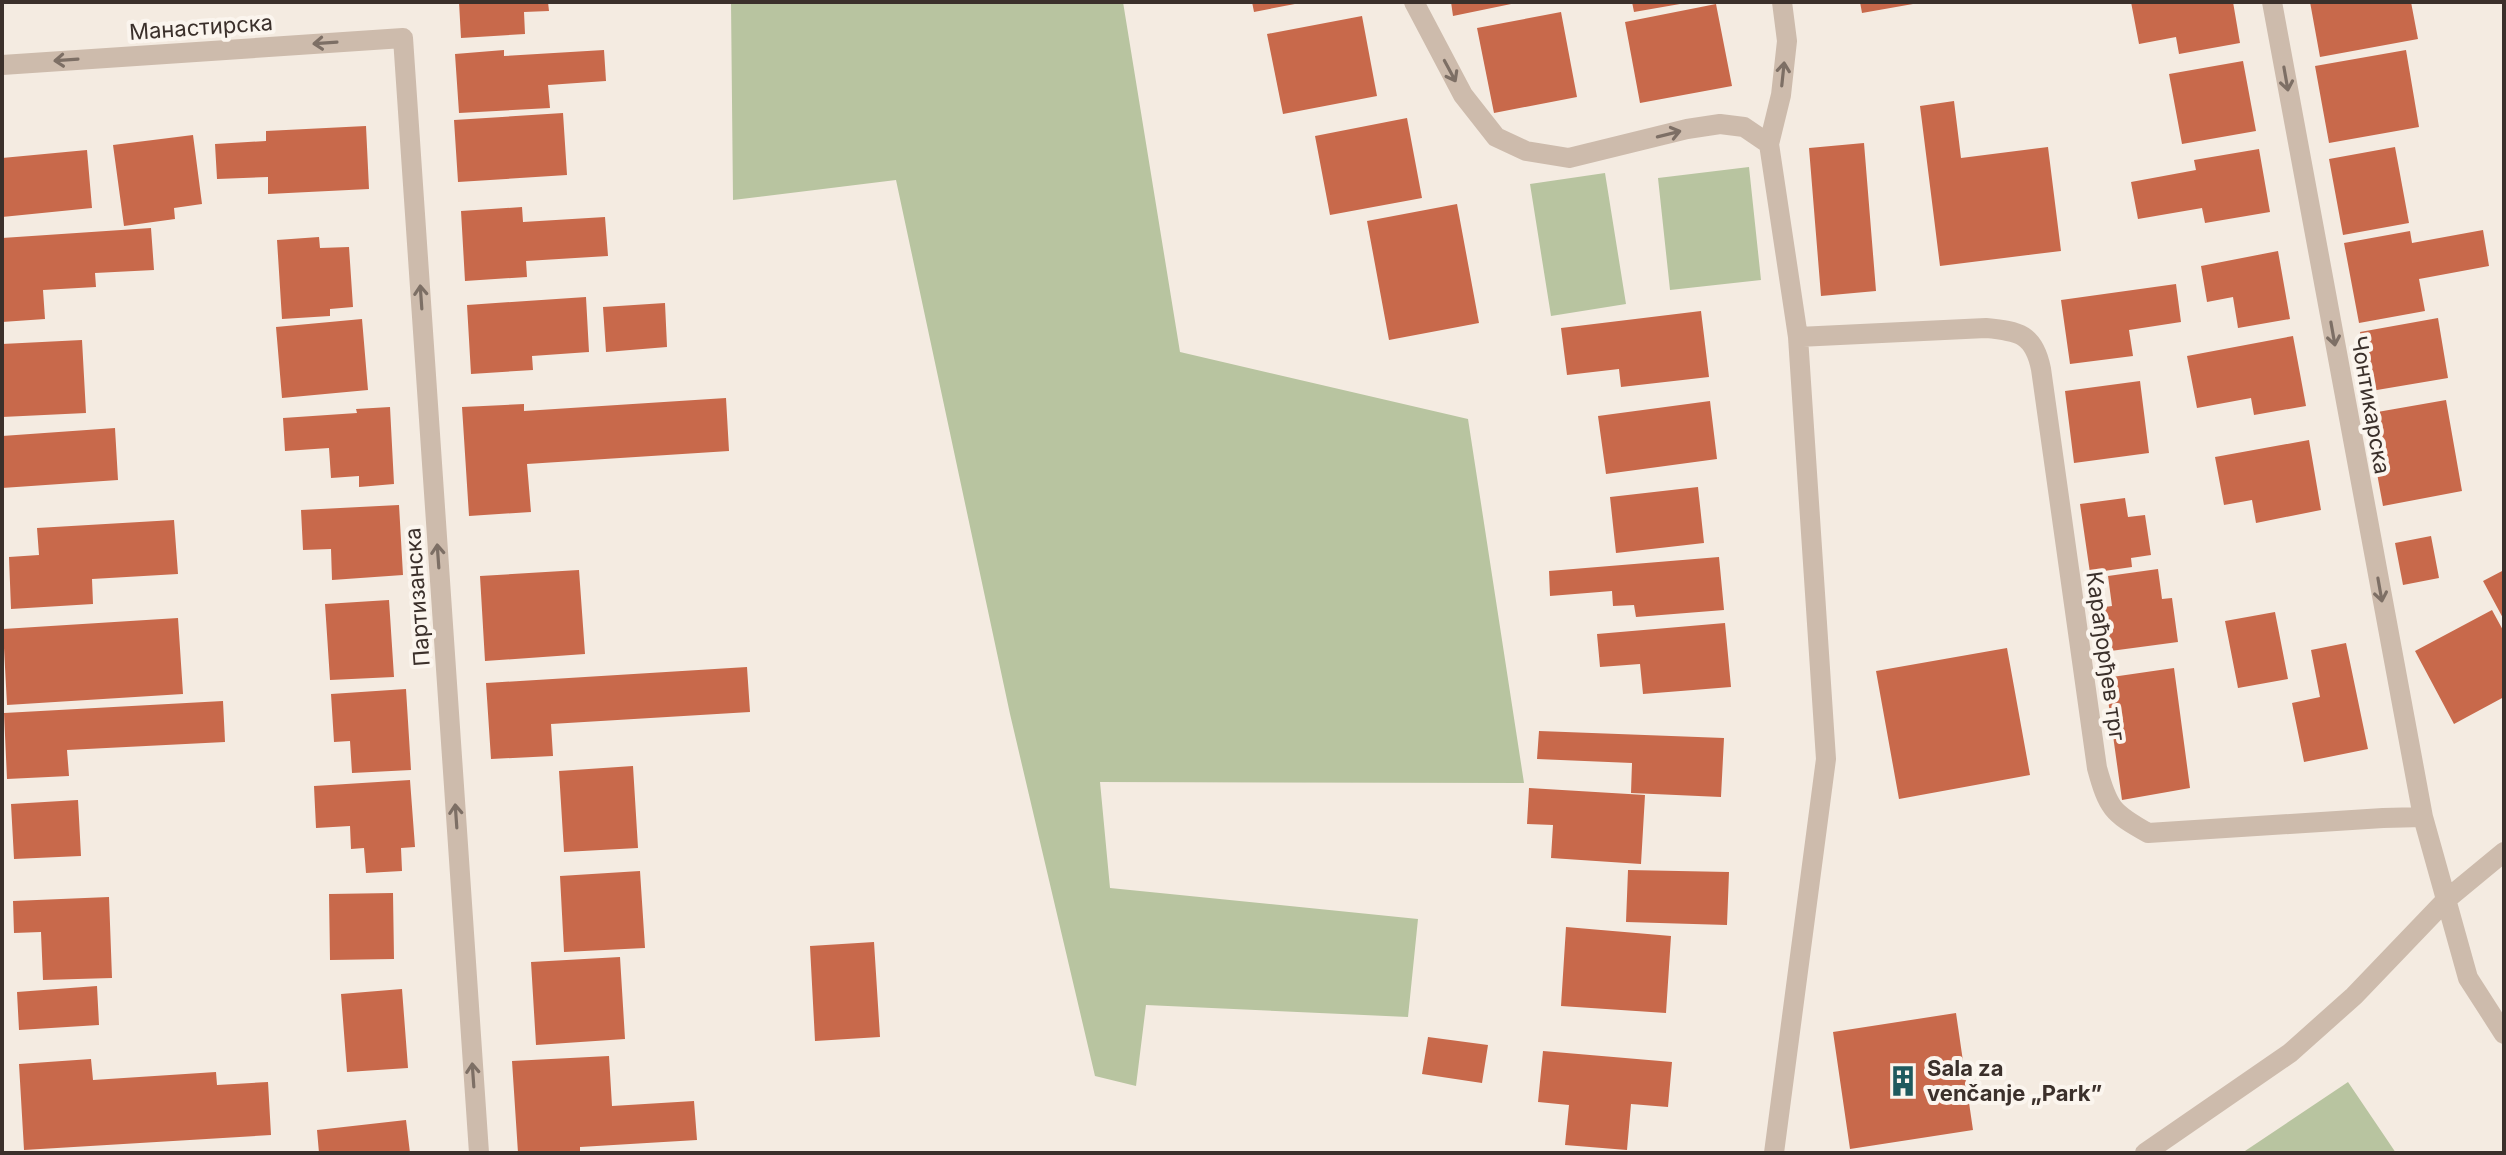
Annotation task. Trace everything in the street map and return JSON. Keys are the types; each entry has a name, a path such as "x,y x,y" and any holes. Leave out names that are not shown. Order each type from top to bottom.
{"street":[{"path":"1414,2 1463,95 1496,137 1526,151 1569,158 1720,124 1744,127 1769,144"},
{"path":"1774,1153 1826,759 1798,337 1769,144 1781,95 1787,41 1782,2"},
{"name":"Чонтикарска","path":"2272,2 2423,817"},
{"name":"Манастирска","path":"2,65 403,38"},
{"name":"Партизанска","path":"403,38 479,1153"},
{"name":"Карађорђев трг","path":"1798,337 1986,328 2012,331 2029,340 2038,354 2041,369 2097,768 2106,800 2122,819 2148,833 2423,817"},
{"path":"2423,817 2468,978 2504,1034"},
{"path":"2145,1153 2290,1053 2354,996 2447,899 2504,852"}],"green space":[{"path":"731,2 1123,2 1180,352 1468,419 1524,783 1100,782 1110,888 1418,919 1408,1017 1146,1005 1136,1086 1095,1076 1010,714 896,180 733,200"},
{"path":"1749,167 1761,280 1670,290 1658,178"},
{"path":"1605,173 1626,304 1551,316 1530,184"},
{"path":"2348,1082 2396,1153 2242,1153"}],"building":[{"path":"459,2 548,2 549,11 524,12 525,34 461,38"},
{"path":"1252,2 1300,2 1300,3 1254,12"},
{"path":"1451,2 1516,2 1516,3 1453,16"},
{"path":"1632,2 1680,2 1680,4 1634,12"},
{"path":"1860,2 1913,2 1913,4 1862,13"},
{"path":"2131,2 2233,2 2240,43 2179,54 2176,37 2139,44"},
{"path":"2310,2 2411,2 2418,39 2320,57"},
{"path":"1716,4 1732,86 1640,103 1625,22"},
{"path":"1561,12 1577,97 1494,113 1477,28"},
{"path":"1362,16 1377,96 1283,114 1267,34"},
{"path":"504,50 504,56 604,50 606,81 548,85 550,108 459,113 455,54"},
{"path":"2406,50 2419,127 2329,143 2315,66"},
{"path":"2243,61 2256,131 2182,144 2169,74"},
{"path":"1954,101 1961,158 2048,147 2061,251 1940,266 1920,106"},
{"path":"563,113 567,175 458,182 454,120"},
{"path":"1407,118 1422,198 1330,215 1315,136"},
{"path":"366,126 369,189 268,194 268,177 217,179 215,144 266,141 266,131"},
{"path":"193,135 202,204 174,208 175,219 124,226 113,145"},
{"path":"1864,143 1876,291 1821,296 1809,148"},
{"path":"2395,147 2409,223 2343,235 2329,159"},
{"path":"2259,149 2270,212 2205,223 2202,208 2138,219 2131,182 2196,170 2194,160"},
{"path":"87,150 92,208 2,217 2,158"},
{"path":"1457,204 1479,323 1389,340 1367,221"},
{"path":"522,207 523,222 605,217 608,256 526,261 527,277 465,281 461,211"},
{"path":"151,228 154,270 95,273 96,287 43,290 45,319 2,322 2,238"},
{"path":"2483,230 2489,266 2419,279 2425,311 2359,323 2344,243 2410,231 2412,243"},
{"path":"319,237 320,248 349,247 353,307 330,309 330,316 282,319 277,240"},
{"path":"2278,251 2290,319 2238,328 2233,297 2207,302 2201,266"},
{"path":"2176,284 2181,322 2129,330 2133,356 2070,364 2061,300"},
{"path":"586,297 589,352 532,356 533,370 471,374 467,305"},
{"path":"665,303 667,347 606,352 603,307"},
{"path":"1701,311 1709,377 1621,387 1619,369 1567,375 1561,328"},
{"path":"2438,318 2448,378 2371,391 2360,332"},
{"path":"362,319 368,390 282,398 276,327"},
{"path":"2293,336 2306,406 2254,415 2251,398 2197,408 2187,356"},
{"path":"82,340 86,413 2,417 2,344"},
{"path":"2140,381 2149,453 2074,463 2065,391"},
{"path":"726,398 729,451 527,464 531,512 469,516 462,407 524,404 524,411"},
{"path":"2446,400 2462,491 2383,506 2366,414"},
{"path":"1710,401 1717,459 1606,474 1598,416"},
{"path":"390,407 394,484 359,487 359,476 331,478 329,448 285,451 283,418 357,413 356,409"},
{"path":"115,428 118,480 2,488 2,436"},
{"path":"2309,440 2321,510 2256,523 2252,500 2224,505 2215,457"},
{"path":"1698,487 1704,543 1616,553 1610,497"},
{"path":"2125,498 2128,517 2145,515 2151,555 2131,558 2132,567 2090,573 2080,504"},
{"path":"399,505 403,575 332,580 331,549 303,550 301,510"},
{"path":"174,520 178,574 92,579 93,604 11,609 9,557 39,555 37,528"},
{"path":"2431,536 2439,578 2403,585 2395,543"},
{"path":"1719,557 1724,610 1636,617 1634,605 1613,606 1612,591 1550,596 1549,571"},
{"path":"2158,569 2162,599 2172,598 2178,642 2103,652 2097,608 2112,606 2108,576"},
{"path":"579,570 585,654 485,661 480,576"},
{"path":"2504,570 2504,620 2483,581"},
{"path":"389,600 394,677 330,680 325,604"},
{"path":"2492,610 2504,632 2504,697 2454,724 2415,651"},
{"path":"2275,612 2288,679 2238,688 2225,621"},
{"path":"178,618 183,694 7,705 3,629"},
{"path":"1725,623 1731,687 1643,694 1640,664 1600,667 1597,634"},
{"path":"2346,643 2368,749 2304,762 2292,703 2320,697 2311,650"},
{"path":"2007,648 2030,775 1899,799 1876,671"},
{"path":"747,667 750,712 551,724 553,756 491,759 486,683"},
{"path":"2174,668 2190,788 2122,800 2105,678"},
{"path":"406,689 411,770 352,773 350,741 334,742 331,694"},
{"path":"223,701 225,742 67,750 69,776 7,779 4,713"},
{"path":"1539,731 1724,738 1721,797 1631,793 1632,763 1537,759"},
{"path":"633,766 638,848 564,852 559,771"},
{"path":"410,780 415,847 401,848 402,871 366,873 364,848 351,849 350,826 316,828 314,786"},
{"path":"1529,788 1645,795 1641,864 1551,858 1553,825 1527,824"},
{"path":"78,800 81,856 14,859 11,804"},
{"path":"1628,870 1729,872 1727,925 1626,922"},
{"path":"640,871 645,948 564,952 560,876"},
{"path":"393,893 394,959 330,960 329,894"},
{"path":"109,897 112,978 43,980 41,932 14,933 13,901"},
{"path":"1566,927 1671,936 1666,1013 1561,1006"},
{"path":"874,942 880,1037 815,1041 810,946"},
{"path":"620,957 625,1039 536,1045 531,962"},
{"path":"97,986 99,1025 19,1030 17,992"},
{"path":"402,989 408,1068 347,1072 341,994"},
{"name":"Sala za venčanje „Park”","path":"1956,1013 1973,1130 1850,1149 1833,1032"},
{"path":"1428,1037 1488,1045 1482,1083 1422,1074"},
{"path":"1543,1051 1672,1062 1668,1107 1631,1104 1627,1150 1565,1145 1569,1105 1538,1102"},
{"path":"609,1056 612,1106 694,1101 697,1140 580,1147 580,1153 518,1153 512,1061"},
{"path":"91,1059 93,1080 216,1072 217,1085 268,1082 271,1135 24,1150 19,1064"},
{"path":"406,1120 410,1153 319,1153 317,1130"}],"place":[{"name":"Sala za venčanje „Park”","path":"1903,1081"}]}
